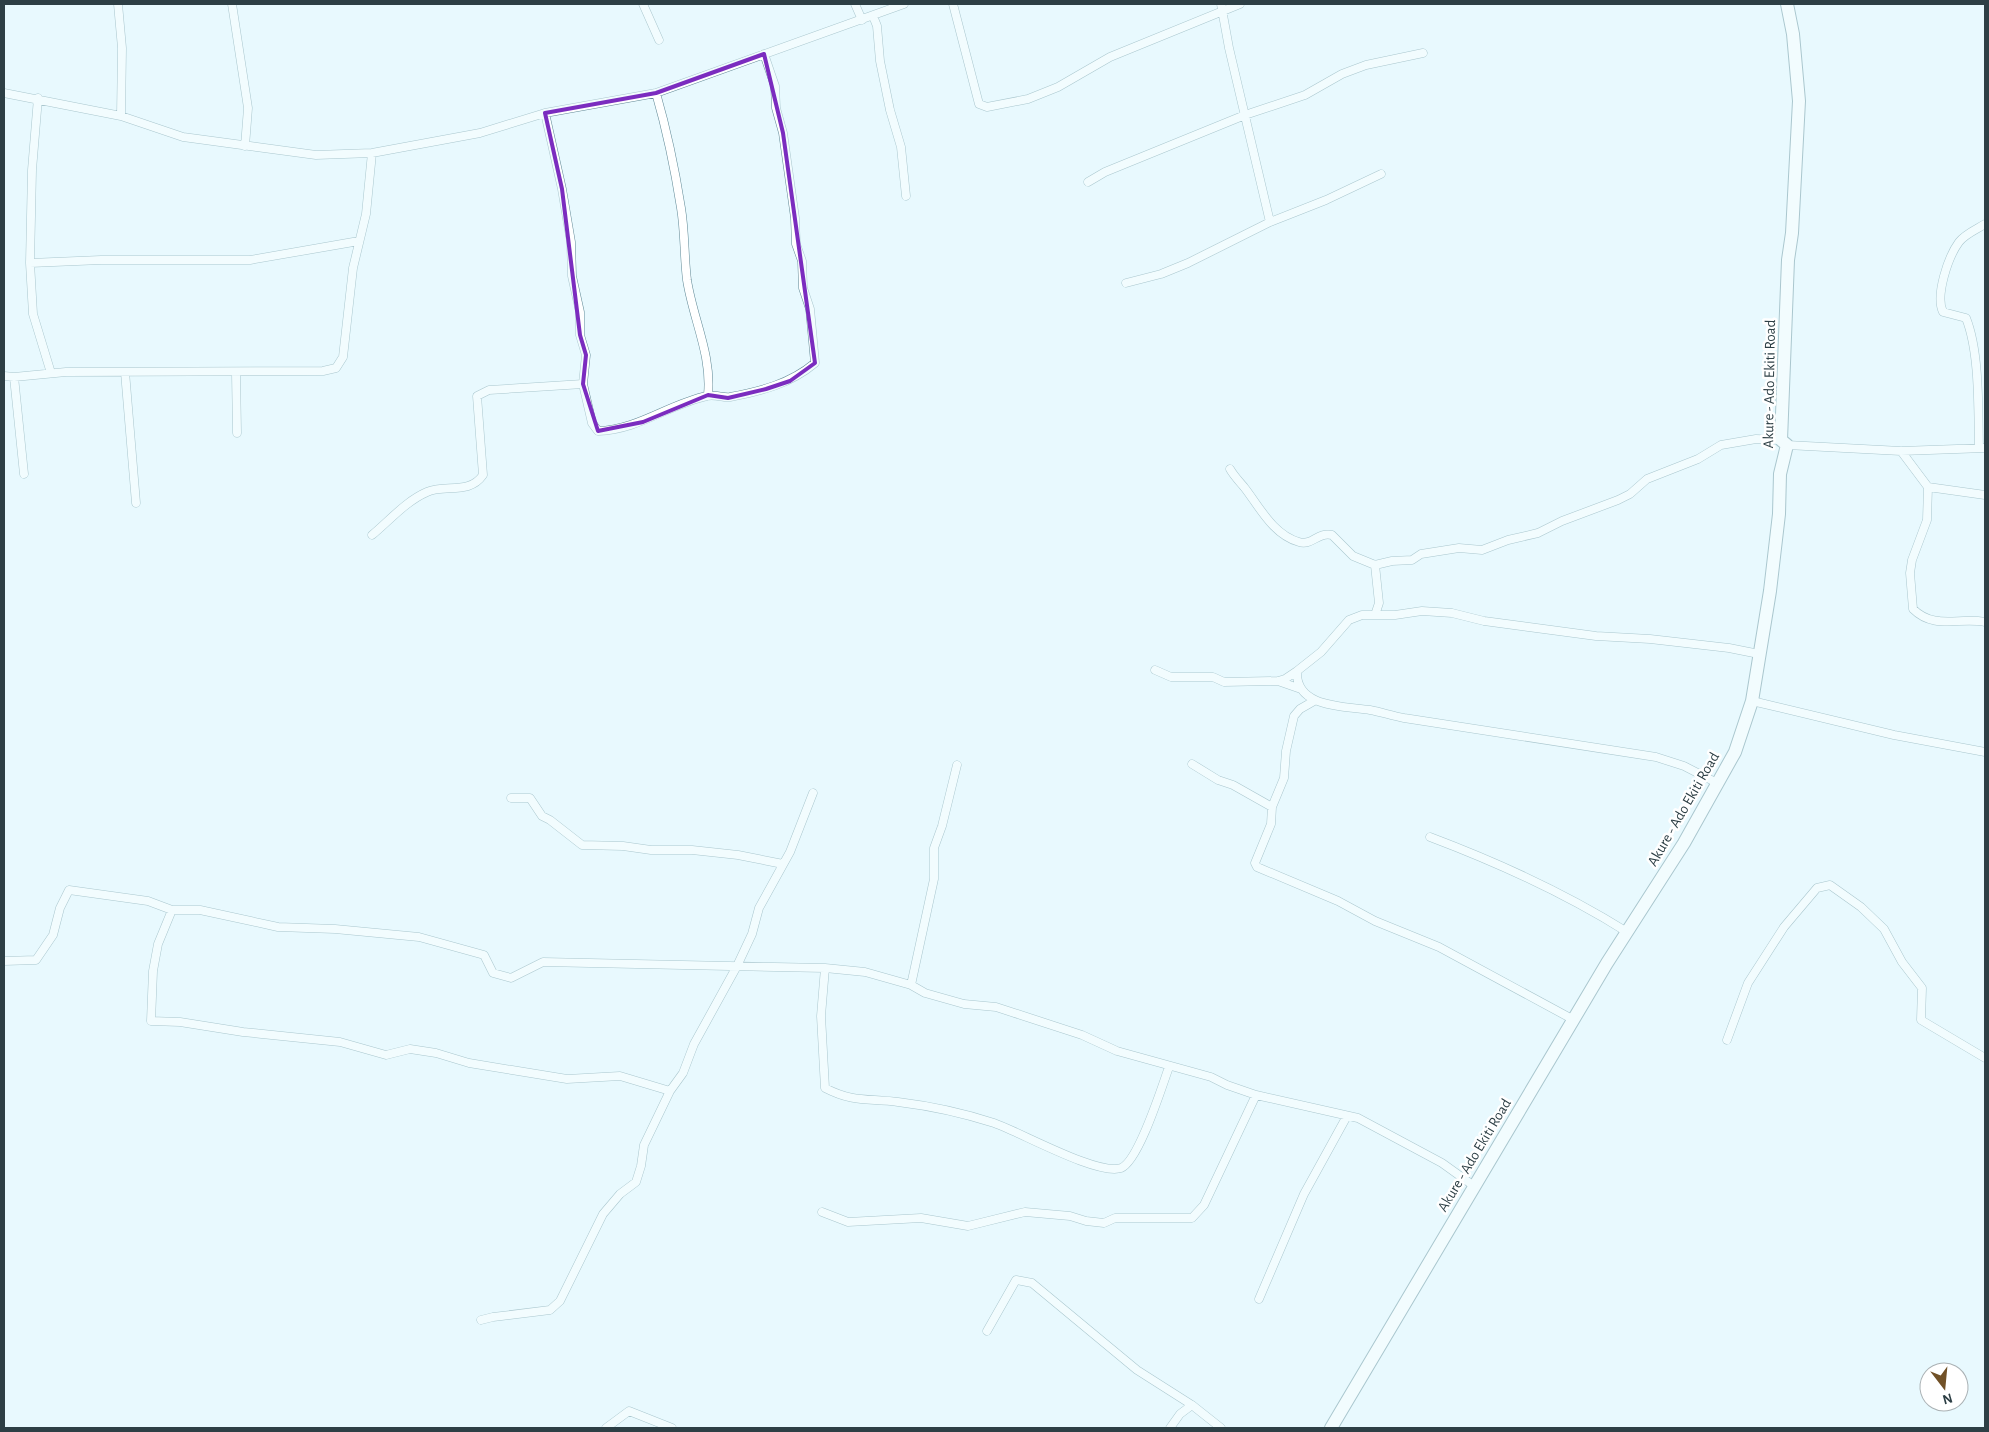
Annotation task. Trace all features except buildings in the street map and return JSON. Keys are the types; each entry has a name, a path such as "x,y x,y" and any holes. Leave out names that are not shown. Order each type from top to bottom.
{"main road":[{"name":"Akure - Ado Ekiti Road","path":"1331,1428 1627,932 1719,784 1735,752 1752,701 1770,591 1779,514 1780,474 1784,443 1788,260 1792,234 1798,101 1793,34 1787,4"}],"street":[{"path":"118,4 122,48 121,116"},
{"path":"232,4 248,108 245,146"},
{"path":"644,4 659,40"},
{"path":"855,4 862,20"},
{"path":"4,93 38,98 121,116 182,137 316,155 372,153 480,134 545,113 656,94 904,4"},
{"path":"953,4 979,104 987,107 1028,99 1058,87 1110,57 1222,7 1240,4"},
{"path":"1222,7 1230,55 1270,222"},
{"path":"873,16 877,26 880,61 888,100 901,147 906,196"},
{"path":"1088,182 1105,172 1245,116 1305,95 1342,74 1366,65 1423,53"},
{"path":"545,113 562,189 571,242 572,276 580,312 580,336 586,355 583,384 592,423 598,431 643,422 670,408 708,395 728,398 766,389 790,381 815,363 810,309 803,288 802,261 796,244 795,218 784,133 776,108 775,86 764,54"},
{"path":"656,94 665,123 681,208 687,282 705,350 709,384 708,395"},
{"path":"38,98 32,170 30,263 34,314 51,373"},
{"path":"4,376 14,377 51,373 323,371 336,368 343,357 353,268 366,214 372,153"},
{"path":"1126,283 1162,274 1188,263 1270,222 1326,200 1381,174"},
{"path":"1230,469 1254,504 1270,522 1293,540 1300,543 1308,542 1320,535 1332,535 1353,556 1375,566 1392,561 1412,560 1421,554 1459,548 1482,550 1508,540 1538,532 1618,500 1630,494 1647,479 1698,459 1721,445 1756,439 1784,443 1901,451 1982,448 1972,332 1966,318 1943,312 1939,304 1948,265 1960,241 1985,224"},
{"path":"30,263 101,260 250,260 359,241"},
{"path":"125,372 136,503"},
{"path":"236,373 237,433"},
{"path":"14,377 24,474"},
{"path":"372,535 415,499 429,491 463,488 478,482 483,475 477,396 489,390 583,384"},
{"path":"1901,451 1928,487 1927,520 1912,560 1910,573 1913,609 1921,617 1941,623 1975,620 1985,622"},
{"path":"1928,487 1985,495"},
{"path":"1375,566 1379,603 1376,615"},
{"path":"1155,670 1171,677 1213,677 1224,682 1285,679 1321,652 1350,620 1362,615 1395,615 1422,611 1596,636 1650,639 1729,648 1759,654"},
{"path":"1297,671 1296,680 1301,689 1314,701 1345,708 1371,710 1413,720 1656,757 1684,766 1719,784"},
{"path":"1278,680 1301,689"},
{"path":"1314,701 1300,709 1294,716 1286,751 1284,778 1272,807 1271,824 1255,863 1257,867 1338,901 1375,921 1440,947 1574,1020"},
{"path":"1752,701 1876,731 1985,752"},
{"path":"1192,764 1218,780 1233,785 1272,807"},
{"path":"911,985 934,879 934,848 942,826 957,765"},
{"path":"481,1320 550,1310 560,1301 603,1214 620,1194 636,1182 644,1145 670,1091 683,1073 694,1044 737,966 752,934 759,908 790,852 813,793"},
{"path":"511,798 530,798 542,816 582,845 710,852 783,864"},
{"path":"1430,837 1514,870 1580,903 1627,932"},
{"path":"1728,1040 1748,983 1784,927 1817,888 1830,885 1861,907 1884,929 1902,962 1922,988 1921,1020 1985,1058"},
{"path":"4,960 36,960 53,935 60,908 69,890 148,901 172,910 200,910 278,928 335,929 419,937 484,955 493,973 511,978 543,962 825,968 865,972 911,985 924,994 964,1004 996,1007 1082,1035 1117,1051 1143,1057 1169,1067 1190,1070 1212,1077 1227,1085 1256,1095 1347,1116 1380,1128 1442,1163 1474,1186"},
{"path":"172,910 158,944 154,970 151,1021 180,1022 243,1032 340,1042 386,1055 410,1049 436,1053 469,1063 566,1079 620,1076 670,1091"},
{"path":"825,968 821,1016 825,1088 844,1098 898,1101 956,1112 995,1124 1076,1159 1110,1169 1121,1168 1130,1162 1138,1148 1169,1067"},
{"path":"822,1212 848,1222 921,1218 968,1226 1025,1212 1070,1216 1086,1221 1104,1222 1115,1218 1192,1218 1204,1205 1256,1095"},
{"path":"1259,1299 1304,1194 1347,1116"},
{"path":"988,1332 1016,1280 1032,1283 1137,1370 1192,1405 1221,1428"},
{"path":"1170,1428 1180,1414 1192,1405"},
{"path":"606,1428 629,1411 672,1428"}],"highlighted area":[{"path":"764,54 783,133 815,363 790,381 766,389 728,398 708,395 643,422 598,431 583,384 586,355 580,335 562,189 545,113 656,93"}]}
